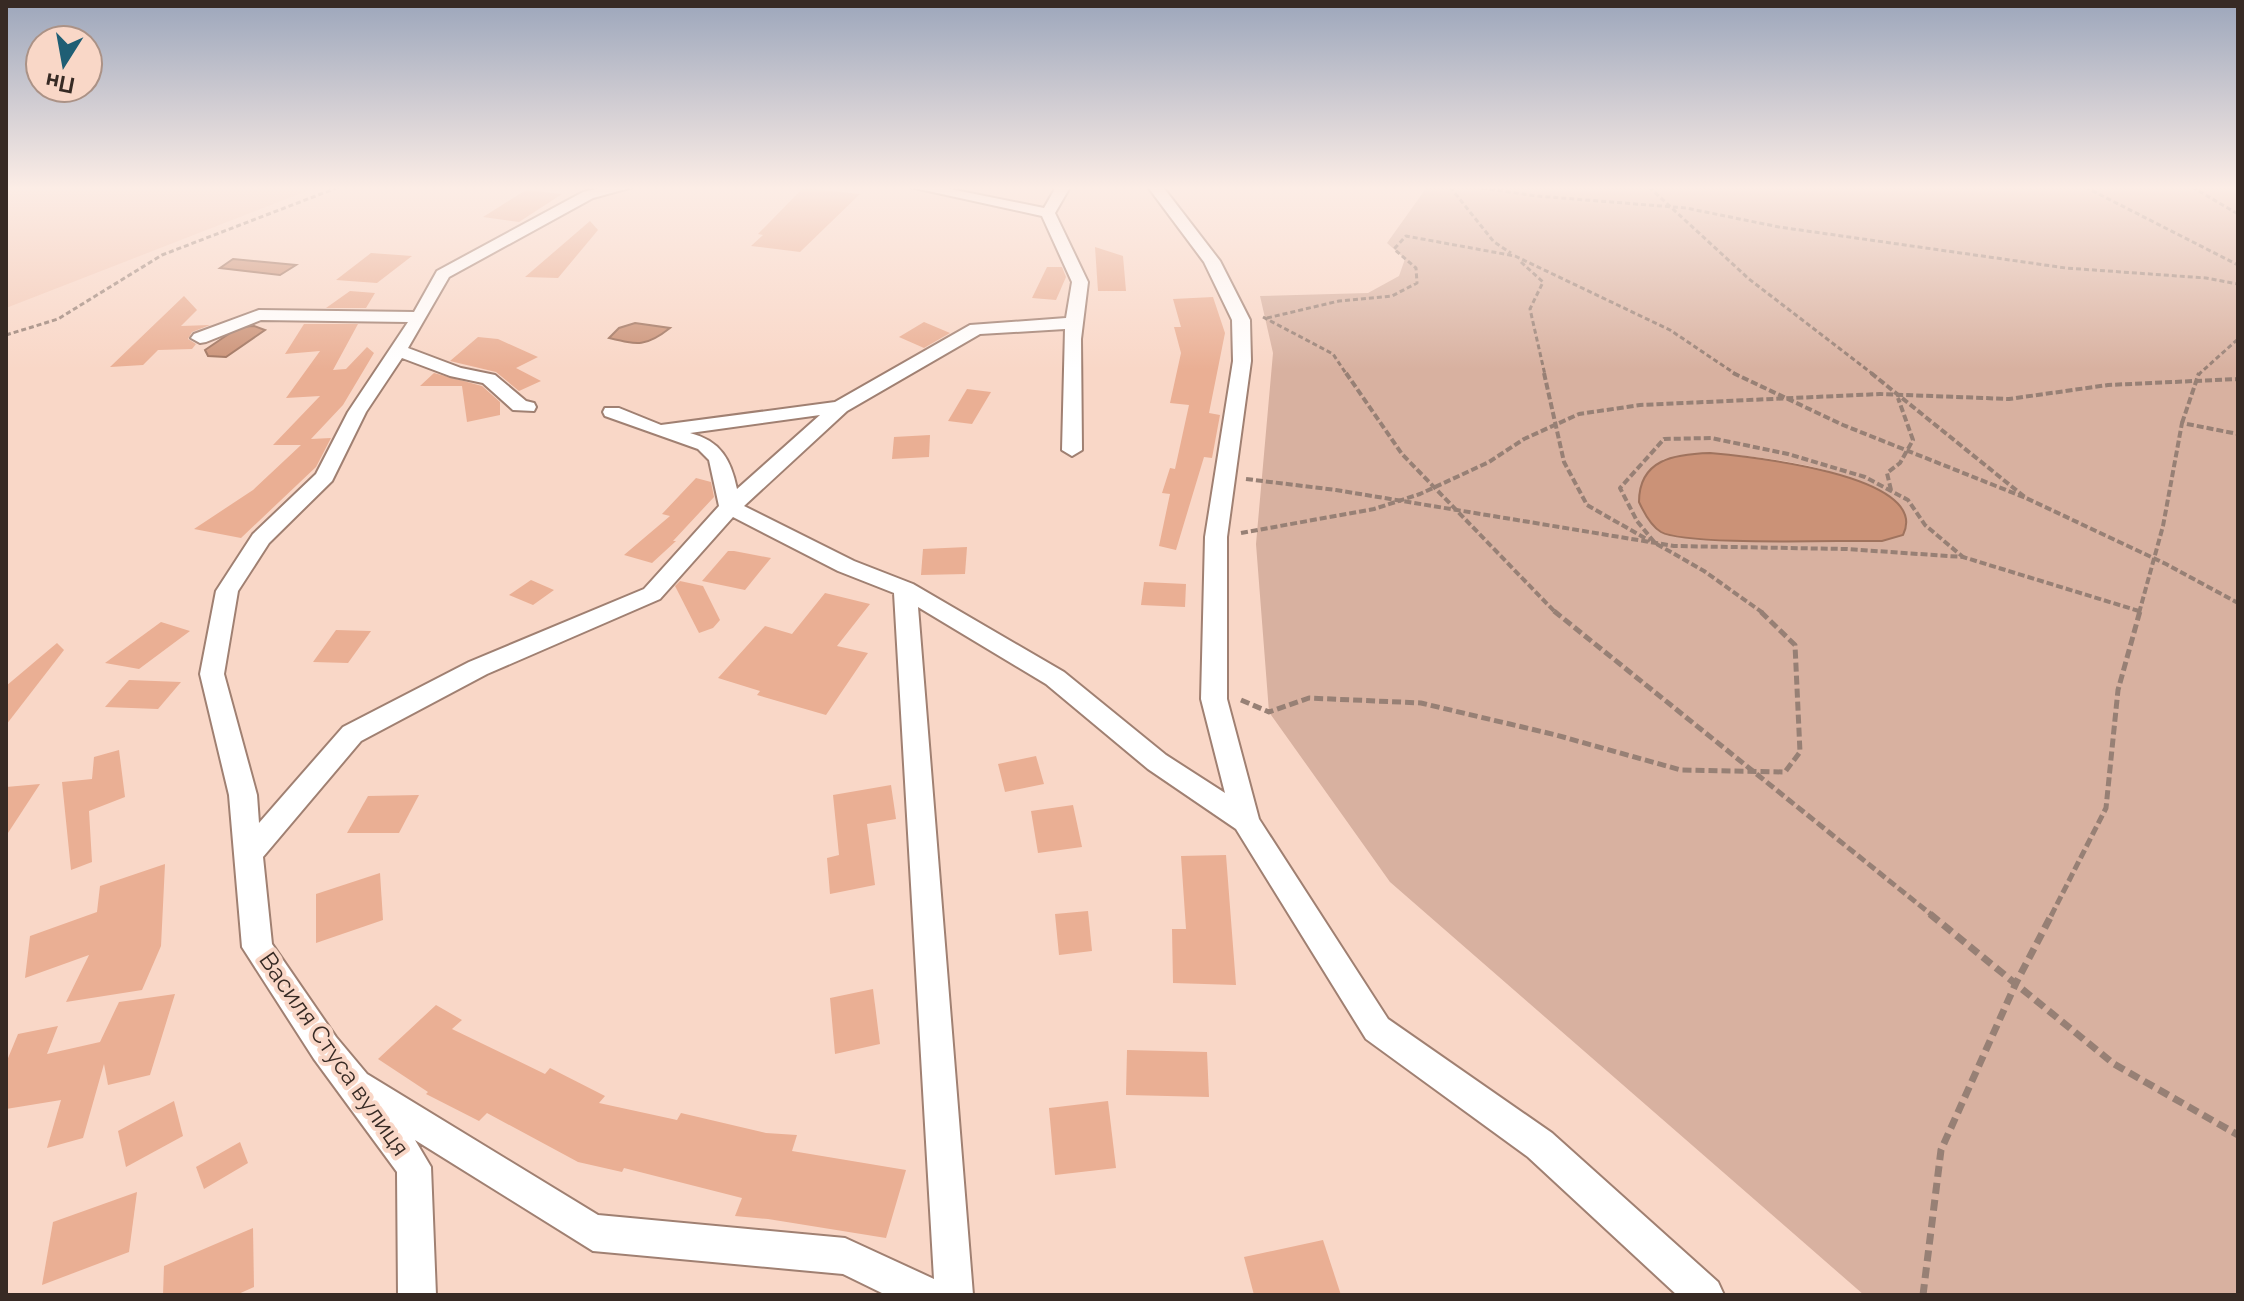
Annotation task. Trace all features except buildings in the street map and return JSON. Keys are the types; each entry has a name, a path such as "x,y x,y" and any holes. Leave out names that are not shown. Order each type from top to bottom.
{"street":[{"name":"Василя Стуса вулиця","path":"417,1295 414,1167 325,1048 257,947 243,795 212,674 227,591 261,539 325,477 357,412 420,317 443,274 491,248"},
{"path":"1064,248 1080,282 1074,323 1072,450"},
{"path":"1202,248 1212,261 1241,320 1242,361 1216,537 1214,699 1246,821 1377,1029 1540,1145 1705,1295"},
{"path":"200,338 259,315 420,317"},
{"path":"248,855 352,734 478,668 652,594 730,507 840,407 976,329 1074,323"},
{"path":"398,350 456,372 489,379 520,406 527,407"},
{"path":"659,431 840,407"},
{"path":"612,412 659,431 702,440 723,466 730,507"},
{"path":"730,507 846,566 905,589 1055,678 1157,762 1246,821"},
{"path":"905,589 954,1295"},
{"path":"353,1082 593,1233 845,1256 927,1295"}],"path":[{"path":"6,335 58,319 162,255 181,248"},
{"path":"1265,319 1339,301 1392,296 1417,283 1416,268 1395,248"},
{"path":"1214,699 1243,700 1269,712 1309,698 1421,703 1556,735 1681,770 1785,772 1800,752 1795,645 1765,614 1704,571 1587,505 1564,462 1558,424 1539,358 1530,309 1543,282 1515,256 1470,248"},
{"path":"1503,248 1670,330 1729,371 1843,425 2026,498 2154,558 2238,603"},
{"path":"1713,248 2026,498"},
{"path":"1924,248 2066,268 2206,278 2238,284"},
{"path":"2204,248 2238,265"},
{"path":"1225,288 1265,319 1333,354 1402,454 1559,616 1755,771 2114,1064 2238,1135"},
{"path":"1923,1295 1941,1150 2016,983 2106,808 2118,690 2175,474 2182,423 2199,373 2238,339"},
{"path":"1216,537 1374,509 1401,500 1434,487 1579,414 1640,405 1897,395 2009,399 2108,385 2238,379"},
{"path":"1891,491 1887,473 1900,463 1913,440 1897,395"},
{"path":"2182,423 2238,434"},
{"path":"1655,543 1637,521 1620,488 1664,439 1711,438 1788,454 1865,477 1908,500 1925,525 1963,557"},
{"path":"1225,477 1401,500 1655,543 1747,549 1846,549 1963,557 2139,611"}],"shaded area":[{"path":"6,248 161,248 6,308"},
{"path":"1392,248 2238,248 2238,1295 1864,1295 1390,882 1269,712 1256,544 1273,353 1260,296 1368,293 1399,276 1405,259","holes":["1710,453 1783,461 1853,479 1896,502 1893,538 1882,541 1731,540 1670,536 1650,469 1664,459"]},
{"path":"233,259 296,265 280,275 220,268"},
{"path":"635,323 670,328 654,339 641,343 609,338 619,328"},
{"path":"254,326 265,330 226,357 208,356 205,350 239,327"},
{"path":"1710,453 1793,464 1864,483 1890,497 1905,514 1903,535 1882,541 1767,541 1701,539 1661,532 1651,523 1639,502 1645,476 1661,462 1672,458"}]}
